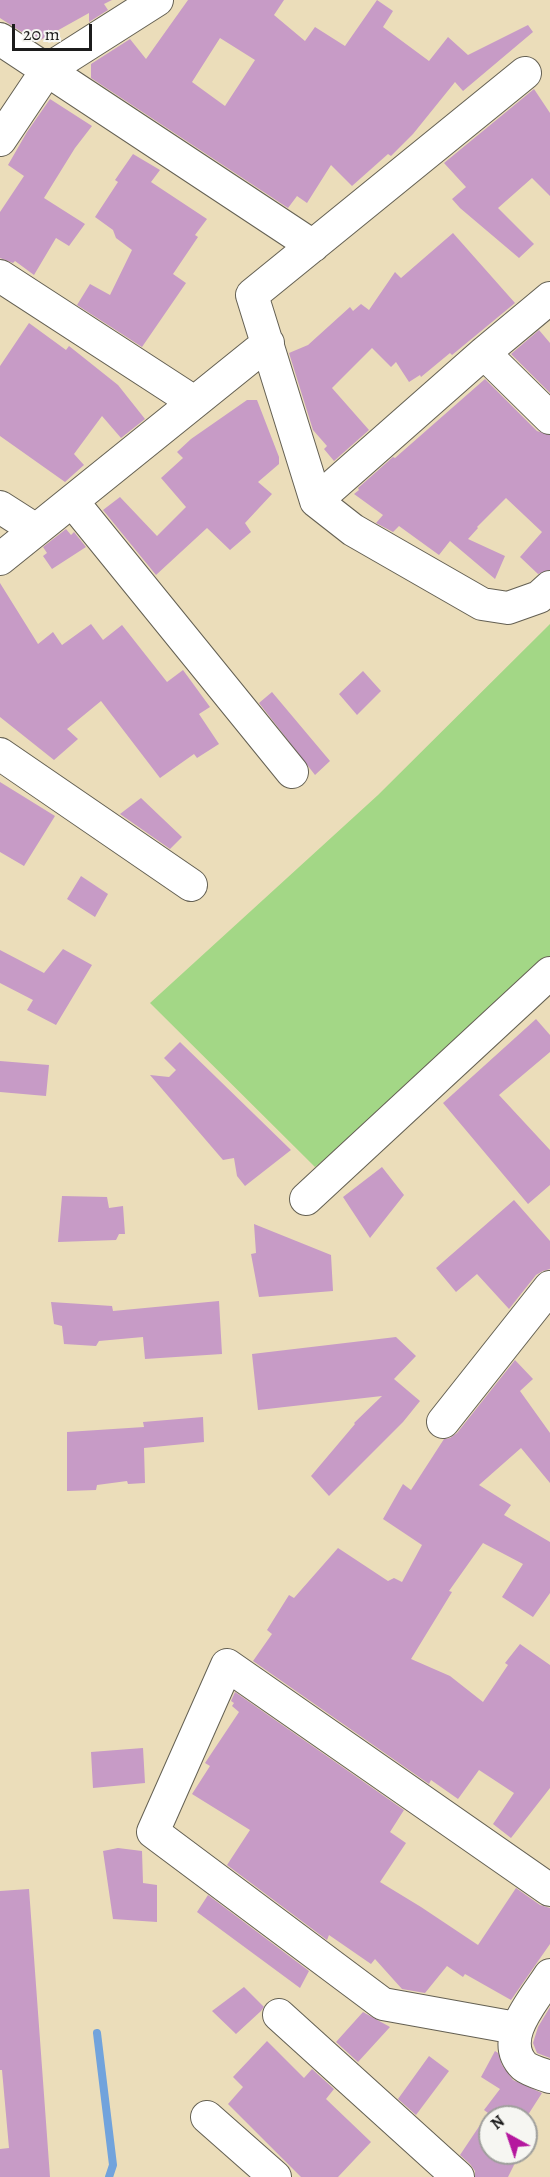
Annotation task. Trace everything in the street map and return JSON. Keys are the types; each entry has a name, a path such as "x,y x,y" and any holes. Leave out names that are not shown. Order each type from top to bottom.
{"street":[{"path":"0,140 47,70 158,0"},
{"path":"0,39 313,246"},
{"path":"525,73 252,295 316,501 352,530 482,604 508,608 539,597 550,587"},
{"path":"0,276 194,402"},
{"path":"316,501 550,298"},
{"path":"0,559 268,343"},
{"path":"484,353 550,418"},
{"path":"72,501 292,772"},
{"path":"0,507 36,530"},
{"path":"0,754 191,885"},
{"path":"306,1199 550,973"},
{"path":"442,1422 550,1287"},
{"path":"516,2028 383,2004 153,1832 227,1665 550,1890"},
{"path":"550,1975 516,2028 514,2048 526,2067 550,2077"},
{"path":"279,2015 458,2177"},
{"path":"207,2117 275,2177"}],"green space":[{"path":"550,624 550,957 416,1084 315,1167 150,1003 378,795"}],"building":[{"path":"0,0 112,0 104,4 108,10 89,22 89,13 37,42 0,18"},
{"path":"188,0 284,0 274,15 305,41 315,27 345,46 377,0 393,11 383,27 429,61 448,37 468,55 528,25 533,32 463,91 455,82 413,134 391,156 388,154 352,186 331,165 307,203 297,196 288,208 91,78 91,64 130,39 146,59","holes":["220,38 255,60 225,106 192,82"]},
{"path":"534,89 550,113 550,196 532,178 498,208 534,244 519,258 452,199 466,187 444,163"},
{"path":"50,99 92,126 75,148 44,198 85,224 69,246 56,238 34,275 15,261 13,263 0,258 0,212 24,176 8,165"},
{"path":"133,154 160,170 151,182 207,219 195,235 198,237 173,274 186,283 142,347 77,305 90,284 110,295 132,250 116,238 113,230 95,217 118,182 115,180"},
{"path":"453,233 515,303 452,355 450,353 421,377 420,375 409,382 396,362 391,367 372,348 332,388 369,430 334,461 324,449 327,446 313,430 289,353 308,345 350,307 353,311 361,304 369,310 395,272 401,278"},
{"path":"29,323 66,350 69,346 118,385 145,419 121,438 102,416 74,454 84,465 65,482 0,436 0,366"},
{"path":"539,330 550,343 550,393 511,354"},
{"path":"485,379 537,431 550,435 550,570 538,574 520,557 542,532 506,498 468,539 505,556 495,579 450,541 439,555 399,526 393,532 376,523 383,515 354,494 393,457 395,458"},
{"path":"247,400 257,400 279,457 279,464 258,482 272,494 245,523 251,532 230,550 207,528 156,575 103,510 120,497 157,536 186,507 161,478 183,458 177,452 191,439"},
{"path":"66,529 71,535 74,532 86,547 52,569 43,556 47,553 43,547"},
{"path":"0,583 38,644 53,632 62,645 91,624 103,640 122,625 167,682 183,670 210,707 199,714 219,744 197,758 194,754 160,778 101,701 67,729 78,739 54,760 0,717"},
{"path":"363,671 381,691 357,715 339,694"},
{"path":"272,692 330,761 315,775 259,703"},
{"path":"0,782 55,816 24,866 0,852"},
{"path":"141,798 182,837 170,849 120,814"},
{"path":"81,876 108,894 95,917 67,899"},
{"path":"63,949 92,965 56,1025 27,1010 33,1000 0,983 0,950 44,973"},
{"path":"536,1019 550,1035 550,1052 499,1095 550,1150 550,1185 528,1204 443,1103"},
{"path":"180,1042 291,1150 245,1186 237,1176 234,1158 223,1160 150,1075 169,1077 176,1070 164,1058"},
{"path":"0,1061 49,1065 46,1096 0,1092"},
{"path":"382,1167 404,1195 370,1238 343,1197"},
{"path":"62,1196 107,1197 109,1208 123,1206 125,1234 119,1234 116,1240 58,1242"},
{"path":"514,1200 550,1241 550,1269 536,1275 509,1309 477,1274 456,1292 436,1268"},
{"path":"254,1224 331,1255 333,1291 259,1297 251,1254 256,1253"},
{"path":"219,1301 222,1354 145,1359 143,1337 99,1341 96,1346 64,1344 62,1326 54,1324 51,1302 112,1306 113,1311"},
{"path":"396,1337 416,1356 394,1379 420,1401 403,1422 329,1496 311,1476 354,1423 382,1396 258,1410 252,1354"},
{"path":"515,1360 533,1379 520,1391 550,1433 550,1483 521,1448 479,1485 511,1505 504,1515 550,1542 550,1593 533,1617 502,1597 523,1564 483,1543 449,1591 452,1592 411,1659 450,1676 483,1702 508,1665 505,1663 520,1644 550,1665 550,1788 511,1838 493,1824 514,1793 479,1770 458,1799 431,1780 429,1784 253,1661 272,1634 267,1630 289,1595 294,1598 338,1548 388,1581 394,1578 402,1582 422,1545 383,1519 403,1484 411,1490 444,1439 457,1433"},
{"path":"203,1417 204,1442 144,1448 145,1483 128,1484 127,1481 97,1485 96,1490 67,1491 67,1432 144,1427 143,1422"},
{"path":"235,1692 404,1810 390,1832 406,1843 380,1882 478,1945 516,1888 540,1905 550,1908 550,1944 511,2000 465,1974 463,1977 447,1966 425,1993 402,1989 375,1959 371,1964 329,1935 327,1940 227,1865 250,1830 192,1794 210,1766 205,1763 239,1712 232,1706 234,1703 231,1701"},
{"path":"143,1748 145,1783 93,1788 91,1752"},
{"path":"118,1848 142,1851 143,1883 157,1885 157,1922 113,1919 103,1851"},
{"path":"29,1889 50,2177 0,2177 0,2149 9,2148 2,2070 0,2070 0,1891"},
{"path":"208,1895 309,1971 300,1988 197,1912"},
{"path":"244,1987 264,2007 236,2034 212,2011"},
{"path":"550,2007 550,2058 537,2053 533,2043 538,2027"},
{"path":"363,2012 390,2027 358,2062 336,2042"},
{"path":"267,2041 304,2078 312,2069 334,2089 326,2099 371,2142 338,2177 301,2177 228,2104 243,2087 233,2077"},
{"path":"495,2051 513,2080 542,2093 534,2105 488,2105 500,2089 481,2077"},
{"path":"429,2056 449,2071 416,2115 398,2099"},
{"path":"478,2128 478,2165 514,2165 508,2177 475,2177 475,2171 460,2155"}],"waterway":[{"path":"97,2033 113,2165 109,2177"}]}
